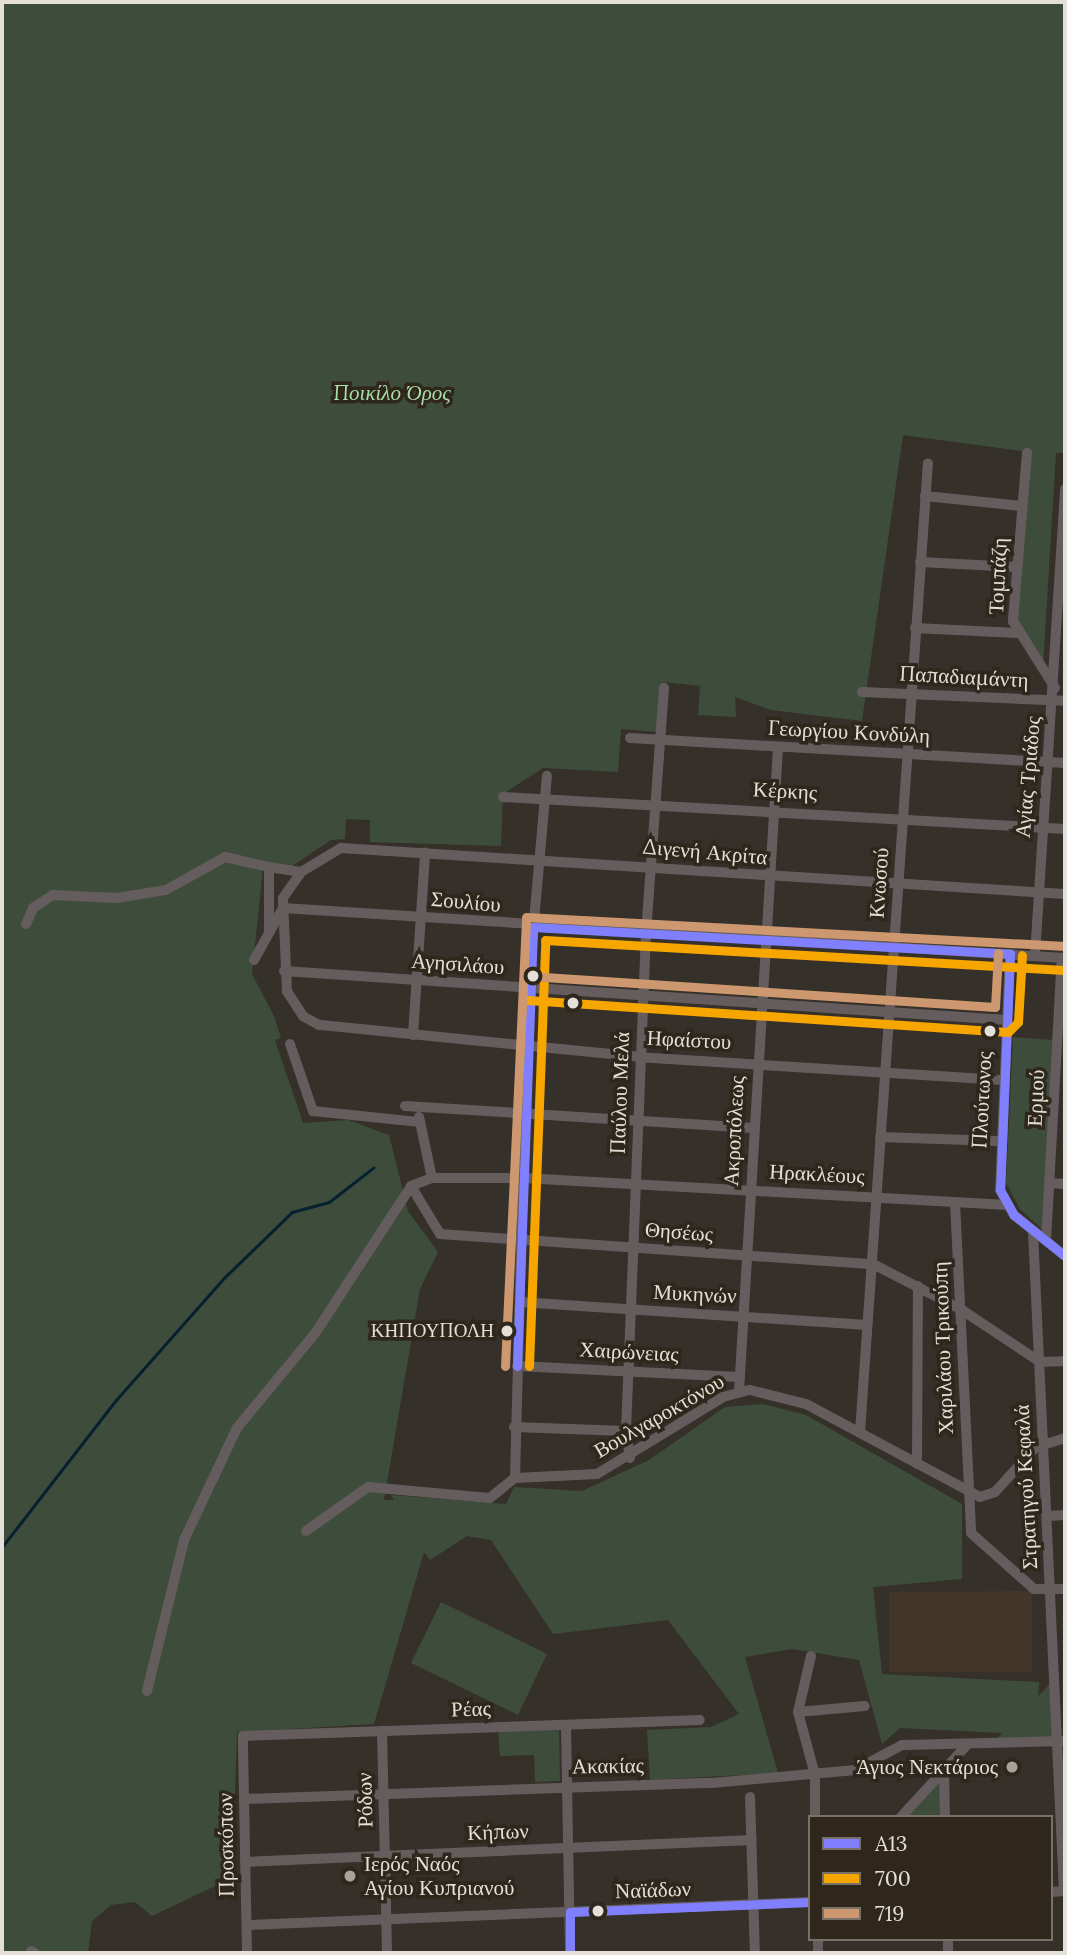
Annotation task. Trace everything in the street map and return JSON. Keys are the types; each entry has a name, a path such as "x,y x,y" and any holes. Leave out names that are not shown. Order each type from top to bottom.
{"street":[{"name":"Τομπάζη","path":"1027,453 1016,568 1017,633 1055,688"},
{"name":"Κνωσού","path":"860,1432 873,1264 887,1012 899,882 928,463"},
{"name":"Αγίας Τριάδος","path":"1035,955 1041,827 1062,636 1065,489"},
{"path":"925,496 1021,506"},
{"path":"920,562 1016,568"},
{"path":"915,628 1017,633"},
{"name":"Παύλου Μελά","path":"630,1458 626,1431 640,1057 664,688"},
{"name":"Παπαδιαμάντη","path":"862,692 911,692 1065,701"},
{"name":"Γεωργίου Κονδύλη","path":"630,738 1065,763"},
{"name":"Ακροπόλεως","path":"739,1391 778,748"},
{"path":"306,1531 368,1487 490,1498 515,1478 514,1427 528,988 547,776"},
{"name":"Κέρκης","path":"503,797 903,817 1065,829"},
{"name":"Διγενή Ακρίτα","path":"301,872 341,848 1065,894"},
{"path":"413,1035 425,852"},
{"path":"26,923 33,908 53,895 117,898 166,890 225,857 301,872 286,891 283,908 284,971"},
{"path":"269,867 269,936"},
{"path":"254,960 283,908"},
{"name":"Σουλίου","path":"283,908 1064,958"},
{"name":"Πλούτωνος","path":"1007,1205 998,1141 1010,954"},
{"name":"Ερμού","path":"1046,1241 1064,958"},
{"name":"Αγησιλάου","path":"284,971 1006,1020"},
{"name":"Ηφαίστου","path":"284,971 298,1010 334,1028 640,1057 1002,1080"},
{"path":"290,1044 313,1111 420,1122"},
{"path":"405,1106 638,1123 753,1128"},
{"path":"147,1691 184,1540 237,1428 316,1332 411,1186 432,1178 417,1107"},
{"path":"880,1137 998,1141"},
{"name":"Ηρακλέους","path":"432,1178 523,1178 1007,1205"},
{"path":"1050,1183 1065,1184"},
{"name":"Θησέως","path":"411,1186 435,1232 873,1264 962,1310 1040,1362"},
{"name":"Χαριλάου Τρικούπη","path":"955,1202 962,1310 966,1492 971,1533 1034,1589 1050,1590"},
{"path":"1007,1205 1033,1232 1065,1256"},
{"name":"Στρατηγού Κεφαλά","path":"1033,1232 1054,1665 1061,1741"},
{"path":"917,1464 918,1286"},
{"name":"Μυκηνών","path":"520,1302 867,1325"},
{"path":"1040,1362 1065,1361"},
{"name":"Χαιρώνειας","path":"517,1366 740,1377"},
{"name":"Βουλγαροκτόνου","path":"515,1478 588,1476 630,1458 739,1391 796,1400 860,1432 966,1492"},
{"path":"514,1427 626,1431"},
{"path":"966,1492 992,1494 1043,1442 1065,1438"},
{"path":"1047,1516 1065,1515"},
{"path":"1050,1590 1065,1589"},
{"path":"811,1656 798,1712 815,1775 816,1815"},
{"path":"1054,1665 1065,1664"},
{"path":"798,1712 865,1706"},
{"name":"Ρέας","path":"243,1736 700,1720"},
{"path":"566,1725 570,1953"},
{"name":"Ρόδων","path":"382,1731 387,1953"},
{"name":"Προσκόπων","path":"243,1736 247,1953"},
{"path":"1061,1741 1059,1817 1065,1891"},
{"name":"Ακακίας","path":"244,1798 815,1775 855,1770 902,1745 966,1746 1061,1741"},
{"path":"903,1815 966,1746"},
{"path":"944,1771 945,1815"},
{"path":"750,1797 755,1953"},
{"name":"Κήπων","path":"245,1862 752,1840"},
{"name":"Ναϊάδων","path":"247,1926 808,1902"}],"shaded area":[{"path":"1032,1591 1032,1672 889,1672 889,1592"}],"green space":[{"name":"Ποικίλο Όρος","path":"2,2 1065,2 1065,453 1056,453 1043,667 1016,621 1030,452 903,435 862,721 771,710 735,697 736,717 698,715 700,686 663,682 658,732 621,729 618,772 543,768 503,794 501,846 370,842 370,820 346,819 345,839 331,840 292,866 257,860 263,868 252,974 274,1016 281,1038 275,1040 303,1123 348,1120 389,1135 408,1211 438,1252 420,1289 384,1500 394,1500 391,1495 506,1504 514,1487 582,1491 649,1460 725,1407 763,1404 806,1415 962,1504 962,1579 873,1587 882,1674 1039,1682 1038,1696 1054,1680 1057,1741 992,1745 1002,1733 900,1728 882,1744 859,1660 792,1649 745,1657 778,1773 650,1780 647,1730 711,1727 739,1714 668,1620 553,1634 491,1540 467,1536 430,1560 424,1552 374,1724 237,1732 232,1878 152,1916 135,1902 111,1905 92,1921 88,1953 2,1953"},
{"path":"1013,1037 1052,1040 1043,1230 1020,1209 1006,1183"},
{"path":"441,1602 547,1654 518,1715 411,1663"},
{"path":"559,1728 560,1781 535,1782 534,1755 500,1756 498,1730"},
{"path":"944,1771 945,1815 903,1815"}],"waterway":[{"path":"2,1547 116,1400 225,1277 292,1212 329,1202 373,1168"}],"transit line":[{"name":"719","path":"505,1366 526,917 1065,946"},
{"name":"A13","path":"517,1366 533,927 1010,954 1000,1190 1014,1215 1065,1256"},
{"name":"700","path":"529,1366 545,940 1064,970"},
{"name":"719","path":"529,976 995,1007 998,953"},
{"name":"700","path":"527,1000 1008,1032 1018,1022 1022,955"},
{"name":"A13","path":"570,1953 570,1912 808,1902"}],"place":[{"name":"ΚΗΠΟΥΠΟΛΗ","path":"507,1331"},
{"name":"Άγιος Νεκτάριος","path":"1012,1767"},
{"name":"Ιερός Ναός Αγίου Κυπριανού","path":"350,1876"}]}
